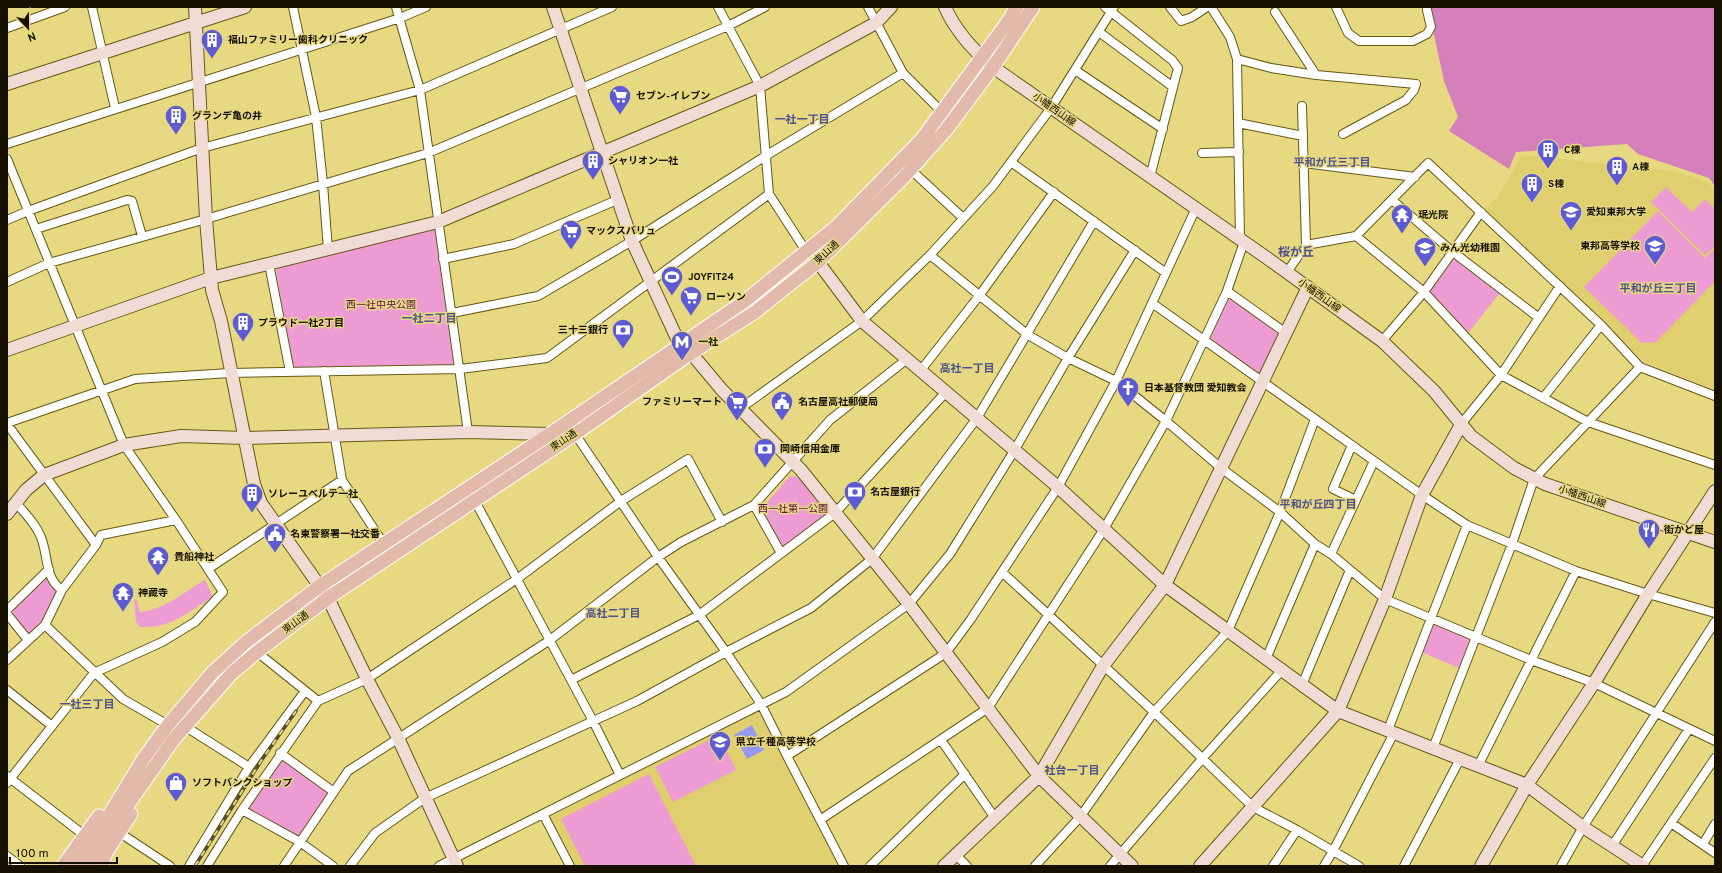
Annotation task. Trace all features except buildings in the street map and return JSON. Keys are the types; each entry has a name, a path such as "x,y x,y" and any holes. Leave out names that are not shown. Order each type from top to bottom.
{"main road":[{"name":"東山通","path":"78,866 144,758 168,725 213,672 240,647 320,586 550,434 745,301 836,227 922,139 982,58 1017,7"},
{"name":"東山通","path":"88,866 92,841 174,739 231,674 257,652 328,598 475,501 755,312 818,262 910,169 946,130 993,67 1033,7"},
{"path":"101,866 106,853 120,833 174,739"},
{"path":"63,866 92,841"}],"street":[{"path":"7,28 65,7"},
{"path":"92,7 115,108"},
{"path":"195,7 206,219 212,290 221,321 230,373 254,484 261,503 328,598 367,679 398,738 455,862"},
{"path":"7,84 245,7"},
{"path":"293,7 316,117 328,250"},
{"path":"396,7 420,90 468,432"},
{"path":"7,144 115,108 400,18 426,7"},
{"path":"553,7 632,241 680,345 691,354 722,390 793,461 909,604 1039,776 1132,866"},
{"path":"7,220 202,148 420,90 612,7"},
{"path":"718,7 760,86 767,155 769,194 806,251"},
{"path":"7,282 49,263 206,219 428,153 728,26 765,7"},
{"path":"868,7 903,72 942,112"},
{"path":"7,350 211,278 438,222 760,86 876,23 891,7"},
{"name":"小幡西山線","path":"945,7 951,20 982,58 993,67 1242,240 1382,341 1434,391 1462,423 1471,436 1514,468 1534,479 1715,542"},
{"path":"1170,7 1181,21 1192,17 1207,7"},
{"path":"820,820 988,708 1104,529 1166,421 1227,291 1242,240 1237,59 1230,37 1211,7"},
{"path":"1336,7 1348,33 1359,41 1413,41 1427,34 1431,27 1427,10"},
{"path":"741,408 862,321 930,255 993,186 1051,108 1099,32 1110,9 1177,64 1178,68 1150,177"},
{"path":"1275,12 1316,75"},
{"path":"1099,32 1173,87"},
{"path":"1237,59 1271,68 1316,75 1416,84 1414,90 1406,100 1343,134"},
{"path":"1075,70 1163,130"},
{"path":"452,313 538,296 632,241 767,155 903,72"},
{"path":"1287,272 1306,245 1302,106"},
{"path":"1238,123 1303,136"},
{"path":"1202,153 1239,152"},
{"path":"7,159 74,326 124,445 176,520 223,592 195,622 162,642 94,673 8,779 92,841"},
{"path":"1011,162 1166,273"},
{"path":"1304,163 1415,177"},
{"path":"1306,245 1356,236 1428,163 1601,325 1640,367 1715,396"},
{"path":"910,169 963,218"},
{"path":"921,370 979,296 1054,192"},
{"path":"96,545 44,476 7,423 135,379 230,373 460,369 548,358 769,194"},
{"path":"36,229 127,200 132,201 142,236"},
{"path":"443,259 514,244 617,200"},
{"path":"1392,200 1453,252 1539,318"},
{"path":"788,756 946,653 1058,487 1116,381 1196,208"},
{"path":"1382,341 1424,292 1481,212"},
{"path":"350,866 375,833 425,798 637,701 810,608 872,559 977,418 1028,335 1094,221"},
{"path":"1356,236 1424,292 1501,375 1588,422 1715,465"},
{"path":"439,866 455,862 543,814 786,692 909,604 950,554 1135,250"},
{"path":"930,255 1028,335 1068,358 1116,381 1221,468 1280,512 1315,544 1331,554 1385,599 1531,660 1594,684 1715,741"},
{"path":"818,262 862,321 1058,487 1165,586 1338,711 1527,785 1642,866 1715,758"},
{"path":"269,264 290,372"},
{"path":"1200,866 1338,711 1385,599 1422,495 1462,423 1501,375 1560,286"},
{"path":"944,866 1039,776 1103,666 1165,586 1308,287"},
{"path":"1227,291 1286,333"},
{"path":"1152,303 1422,495 1467,525 1576,571 1715,613"},
{"path":"1543,398 1601,325"},
{"path":"284,866 348,771 550,640 658,557 681,542 754,505 830,420 907,359"},
{"path":"1433,748 1475,636 1512,544 1534,479 1640,367"},
{"path":"324,371 342,480 383,543"},
{"path":"571,680 699,615 835,512 946,392"},
{"path":"1035,866 1080,817 1154,712 1228,631 1280,512 1315,419"},
{"path":"567,422 658,557 761,704 844,866"},
{"path":"62,590 57,586 51,577 40,533 10,508 26,490 44,476 124,445 181,436 245,438 468,432 550,434"},
{"path":"1352,445 1333,489 1356,500"},
{"path":"207,866 280,752 318,701 367,679 518,580 621,501 688,459 722,522"},
{"path":"1331,554 1374,461"},
{"path":"208,569 342,480"},
{"path":"1481,866 1527,785 1594,684 1648,594 1715,491"},
{"path":"475,501 593,721 620,775"},
{"path":"754,505 781,553"},
{"path":"7,660 45,625 62,590 96,545 101,535 176,520"},
{"path":"1324,866 1333,851 1391,732 1431,617 1467,525"},
{"path":"1266,659 1315,544"},
{"path":"7,610 49,569"},
{"path":"1302,685 1350,570"},
{"path":"1478,766 1576,571"},
{"path":"1002,572 1154,712 1253,807 1297,830 1359,866"},
{"path":"7,614 28,640"},
{"path":"1561,866 1584,826 1655,713 1715,622"},
{"path":"45,625 123,699 168,725"},
{"path":"257,652 318,701"},
{"path":"1110,866 1202,759 1282,670"},
{"path":"7,690 52,726"},
{"path":"188,866 249,767 305,691"},
{"path":"186,726 249,767"},
{"path":"1612,846 1690,729"},
{"path":"941,740 995,818"},
{"path":"280,752 334,792"},
{"path":"1404,866 1460,759"},
{"path":"870,866 965,774"},
{"path":"242,810 300,842 333,866"},
{"path":"543,814 569,866"},
{"path":"1671,823 1715,853"},
{"path":"1703,844 1715,824"},
{"path":"1274,866 1297,830"},
{"path":"120,833 170,866"},
{"path":"956,855 967,866"},
{"path":"7,856 20,866"}],"shaded area":[{"path":"1428,7 1715,7 1715,186 1709,178 1638,154 1627,144 1516,152 1509,169 1449,131 1458,117 1444,81"},
{"path":"1524,155 1674,171 1708,182 1715,191 1715,390 1643,361 1484,210 1499,195 1521,156"},
{"name":"県立千種高等学校","path":"759,710 839,866 574,866 549,818 550,815"}],"green space":[{"path":"1666,187 1692,212 1705,199 1715,209 1715,246 1705,255 1651,202"},
{"path":"1658,211 1705,258 1715,248 1715,281 1656,342 1642,343 1584,287"},
{"name":"西一社中央公園","path":"434,228 436,230 455,361 451,366 293,369 276,271 278,268"},
{"path":"1454,258 1500,293 1468,333 1429,292"},
{"path":"1227,296 1280,335 1259,374 1211,339"},
{"name":"西一社第一公園","path":"790,476 799,477 826,510 826,516 783,548 759,509 771,498"},
{"path":"47,577 57,592 43,623 30,633 27,633 12,612 43,579"},
{"path":"205,580 213,597 176,620 162,625 148,627 140,627 136,622 134,600 136,599 140,612 150,610 167,604"},
{"path":"1433,622 1470,638 1459,668 1421,652"},
{"path":"719,735 736,770 673,802 655,767"},
{"path":"283,758 329,792 300,837 296,837 249,811 249,807 280,760"},
{"path":"649,774 696,866 585,866 561,819"}],"water":[{"path":"752,725 764,750 747,759 734,735"}],"railway":[{"path":"195,866 263,758 296,711"}],"place":[{"name":"福山ファミリー歯科クリニック","path":"212,60"},
{"name":"セブン-イレブン","path":"620,116"},
{"name":"グランデ亀の井","path":"176,136"},
{"name":"C棟","path":"1548,170"},
{"name":"シャリオン一社","path":"593,180"},
{"name":"A棟","path":"1617,186"},
{"name":"S棟","path":"1532,204"},
{"name":"愛知東邦大学","path":"1571,232"},
{"name":"珉光院","path":"1402,234"},
{"name":"マックスバリュ","path":"571,250"},
{"name":"東邦高等学校","path":"1655,266"},
{"name":"みん光幼稚園","path":"1425,268"},
{"name":"JOYFIT24","path":"672,296"},
{"name":"ローソン","path":"691,316"},
{"name":"プラウド一社2丁目","path":"243,342"},
{"name":"三十三銀行","path":"623,350"},
{"name":"一社","path":"682,362"},
{"name":"日本基督教団 愛知教会","path":"1128,408"},
{"name":"ファミリーマート","path":"737,422"},
{"name":"名古屋高社郵便局","path":"782,422"},
{"name":"岡崎信用金庫","path":"765,468"},
{"name":"名古屋銀行","path":"855,512"},
{"name":"ソレーユベルテ一社","path":"252,514"},
{"name":"街かど屋","path":"1649,550"},
{"name":"名東警察署一社交番","path":"275,554"},
{"name":"貴船神社","path":"158,576"},
{"name":"神藏寺","path":"123,612"},
{"name":"県立千種高等学校","path":"720,762"},
{"name":"ソフトバンクショップ","path":"176,802"}],"district":[{"name":"一社一丁目","path":"802,120"},
{"name":"平和が丘三丁目","path":"1332,163"},
{"name":"桜が丘","path":"1296,253"},
{"name":"平和が丘三丁目","path":"1658,289"},
{"name":"一社二丁目","path":"429,319"},
{"name":"高社一丁目","path":"967,369"},
{"name":"平和が丘四丁目","path":"1318,505"},
{"name":"高社二丁目","path":"613,614"},
{"name":"一社三丁目","path":"87,705"},
{"name":"社台一丁目","path":"1072,771"}]}
